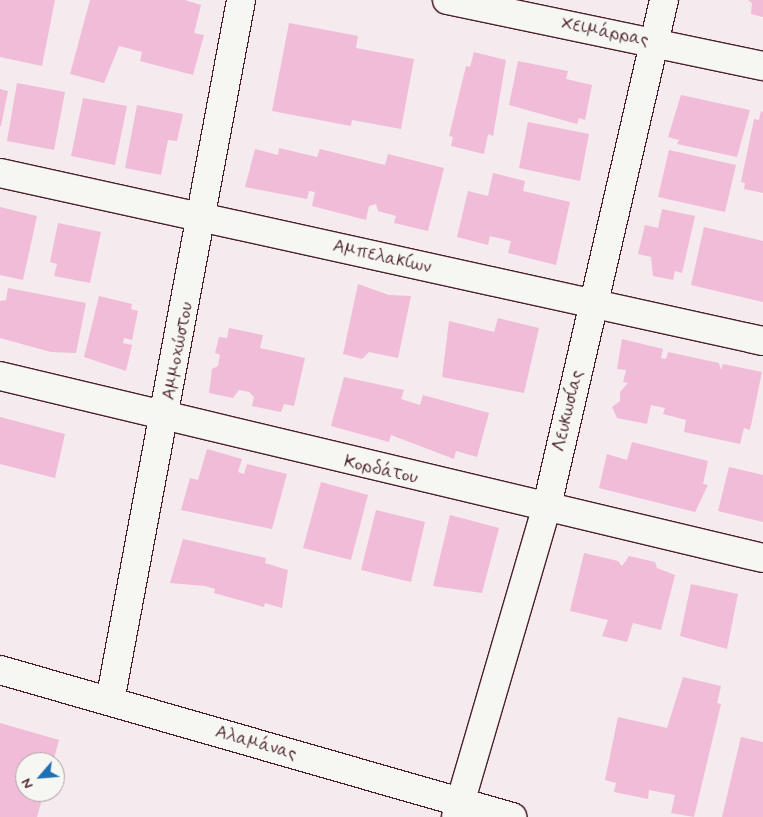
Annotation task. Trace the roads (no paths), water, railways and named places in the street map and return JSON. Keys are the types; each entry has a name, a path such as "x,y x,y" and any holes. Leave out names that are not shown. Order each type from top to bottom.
{"street":[{"name":"Αμμοχώστου","path":"110,701 204,216 241,0"},
{"name":"Χειμάρρας","path":"447,0 763,66"},
{"name":"Λευκωσίας","path":"459,810 546,510 664,0"},
{"name":"Αμπελακίων","path":"0,172 204,216 592,305 763,341"},
{"name":"Κορδάτου","path":"0,376 164,418 546,510 763,558"},
{"name":"Αλαμάνας","path":"0,670 110,701 459,810 512,817"}]}
